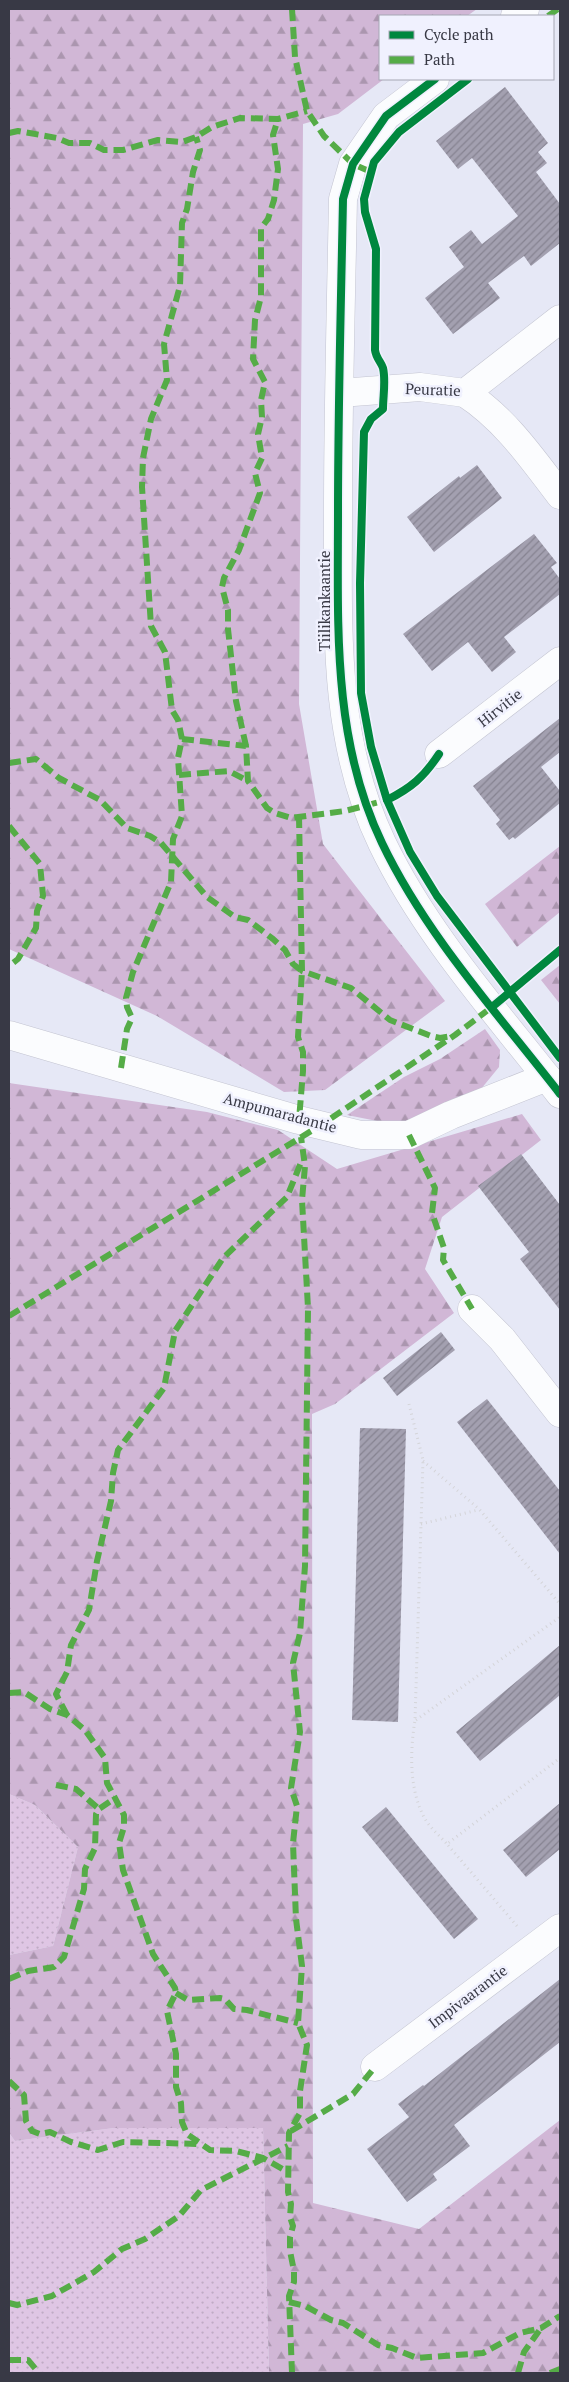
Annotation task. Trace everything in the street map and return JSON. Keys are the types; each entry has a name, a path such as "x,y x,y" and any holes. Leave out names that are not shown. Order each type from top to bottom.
{"street":[{"name":"Tiilikankaantie","path":"434,80 386,116 353,164 343,199 338,496 339,670 343,710 357,778 382,842 413,898 444,944 554,1086"},
{"name":"Peuratie","path":"340,393 420,387 465,393 560,319"},
{"path":"465,393 485,406 506,425 560,495"},
{"name":"Hirvitie","path":"439,754 560,661"},
{"name":"Ampumaradantie","path":"9,1035 299,1120 361,1135 409,1134 451,1115 554,1086"},
{"path":"472,1308 502,1340 560,1413"},
{"name":"Impivaarantie","path":"375,2067 560,1928"}],"path":[{"path":"409,1404 423,1460 416,1720 412,1742 415,1795 425,1818 535,1947"},
{"path":"423,1460 479,1509 560,1604"},
{"path":"421,1524 479,1509"},
{"path":"416,1720 560,1617"},
{"path":"447,1844 560,1758"}],"shaded area":[{"path":"9,1794 35,1805 78,1847 53,1946 9,1955"},
{"path":"114,2128 263,2128 269,2373 9,2373 9,2133 15,2141"}],"green space":[{"path":"9,9 477,9 468,15 379,15 379,80 383,80 338,114 303,124 299,704 323,844 445,1001 325,1090 284,1092 157,1016 9,949"},
{"path":"560,846 560,912 517,947 485,904"},
{"path":"560,965 560,1004 541,980"},
{"path":"485,1029 500,1050 499,1067 481,1089 402,1126 347,1115 404,1077 440,1059"},
{"path":"9,1083 207,1112 278,1130 337,1169 522,1114 541,1140 442,1217 425,1269 454,1313 335,1404 312,1414 313,2203 419,2229 560,2120 560,2373 269,2373 263,2128 114,2128 15,2141 9,2133 9,1955 53,1946 78,1847 35,1805 9,1794"}],"building":[{"path":"505,87 548,143 538,152 547,163 536,172 560,204 560,243 531,266 524,256 488,283 500,298 453,334 425,298 464,267 449,247 471,230 482,244 518,216 472,158 458,169 436,141"},
{"path":"477,465 502,498 434,552 407,517 459,476 460,478"},
{"path":"534,534 557,563 551,567 560,579 560,594 504,637 516,652 492,672 468,642 432,671 403,634"},
{"path":"560,718 560,752 541,767 560,791 560,803 515,839 513,837 509,840 496,824 500,820 473,786"},
{"path":"521,1154 560,1205 560,1310 520,1259 529,1252 478,1186"},
{"path":"441,1332 455,1350 397,1396 383,1378"},
{"path":"487,1399 560,1491 560,1554 457,1422"},
{"path":"360,1428 406,1429 398,1722 352,1720"},
{"path":"560,1645 560,1695 480,1761 456,1732"},
{"path":"560,1803 560,1849 526,1877 503,1850"},
{"path":"386,1807 478,1919 454,1939 362,1827"},
{"path":"560,1979 560,2042 454,2125 470,2146 433,2174 437,2180 407,2202 367,2149 409,2117 398,2104 424,2086"}],"marked path":[{"path":"292,9 295,57 307,111 324,136 353,164 371,172"},
{"path":"549,15 558,9"},
{"path":"9,133 18,131 57,138 69,143 90,143 104,150 123,150 158,140 182,142 196,137 212,127 240,118 278,119 307,111"},
{"path":"246,746 236,701 228,629 228,610 222,587 224,578 239,550 260,493 255,473 262,458 258,434 262,417 261,400 265,382 253,359 255,320 261,297 261,228 268,219 274,200 278,169 273,135 278,119"},
{"path":"121,1068 127,1029 132,1018 127,1007 126,998 133,972 171,882 173,839 182,816 178,758 182,739 178,720 172,710 165,652 151,626 142,487 143,458 151,419 167,380 164,344 180,286 182,223 187,209 193,172 200,150 196,137"},
{"path":"182,739 246,746 248,781 267,808 275,813 291,818 345,811 387,800"},
{"path":"9,763 36,759 59,778 100,800 127,828 150,836 161,843 207,897 235,917 248,920 285,950 293,964 302,971 298,1037 303,1052 303,1071 299,1120"},
{"path":"179,775 229,771 248,781"},
{"path":"299,816 302,971 351,988 390,1020 431,1036 440,1038 452,1036"},
{"path":"9,826 40,864 43,896 37,911 36,928 18,959 9,966"},
{"path":"9,1316 321,1125 455,1035 492,1007"},
{"path":"409,1135 435,1188 432,1213 444,1248 443,1260 472,1309"},
{"path":"292,2373 289,2296 294,2282 294,2271 290,2251 290,2237 293,2226 290,2217 291,2204 288,2192 289,2133 300,2113 300,2091 307,2045 298,2023 302,1966 296,1919 293,1843 297,1806 291,1788 300,1732 293,1663 300,1633 305,1566 308,1308 302,1200 305,1166 301,1137"},
{"path":"67,1715 56,1694 67,1672 71,1645 89,1610 97,1561 111,1501 113,1473 118,1450 164,1388 175,1331 223,1258 287,1197 302,1160"},
{"path":"9,1693 24,1692 50,1709 67,1715 85,1730 105,1758 107,1783 124,1815 124,1827 119,1843 123,1870 153,1954 175,1988 176,1993 167,2011 176,2054 176,2087 181,2103 182,2122 187,2134 210,2150 236,2151 263,2158 288,2172"},
{"path":"56,1785 76,1789 99,1809"},
{"path":"9,1979 28,1971 54,1967 64,1957 84,1889 85,1869 95,1848 96,1814 99,1809 115,1798"},
{"path":"176,1993 188,2000 225,1999 234,2009 247,2010 298,2023"},
{"path":"291,2131 353,2094 375,2067"},
{"path":"9,2081 24,2095 26,2121 32,2131 40,2134 50,2132 71,2142 98,2150 123,2142 201,2144"},
{"path":"9,2303 17,2305 52,2296 94,2272 122,2249 145,2239 179,2216 201,2190 288,2146"},
{"path":"289,2302 305,2306 331,2320 343,2323 378,2345 392,2348 417,2358 483,2353 520,2333 541,2328 560,2316"},
{"path":"518,2373 524,2352 541,2328"},
{"path":"9,2360 28,2360 39,2373"},
{"path":"550,2373 560,2369"}],"cycle path":[{"path":"434,80 386,116 353,164 343,199 338,434 338,597 341,681 346,722 354,763 366,804 382,843 400,877 441,942 560,1094"},
{"path":"467,80 399,132 374,162 364,199 365,212 376,249 375,350 383,368 384,383 383,409 371,419 364,432 360,583 361,693 371,747 387,800 410,852 437,896 560,1058"},
{"path":"387,800 416,781 439,754"},
{"path":"492,1007 560,950"}]}
